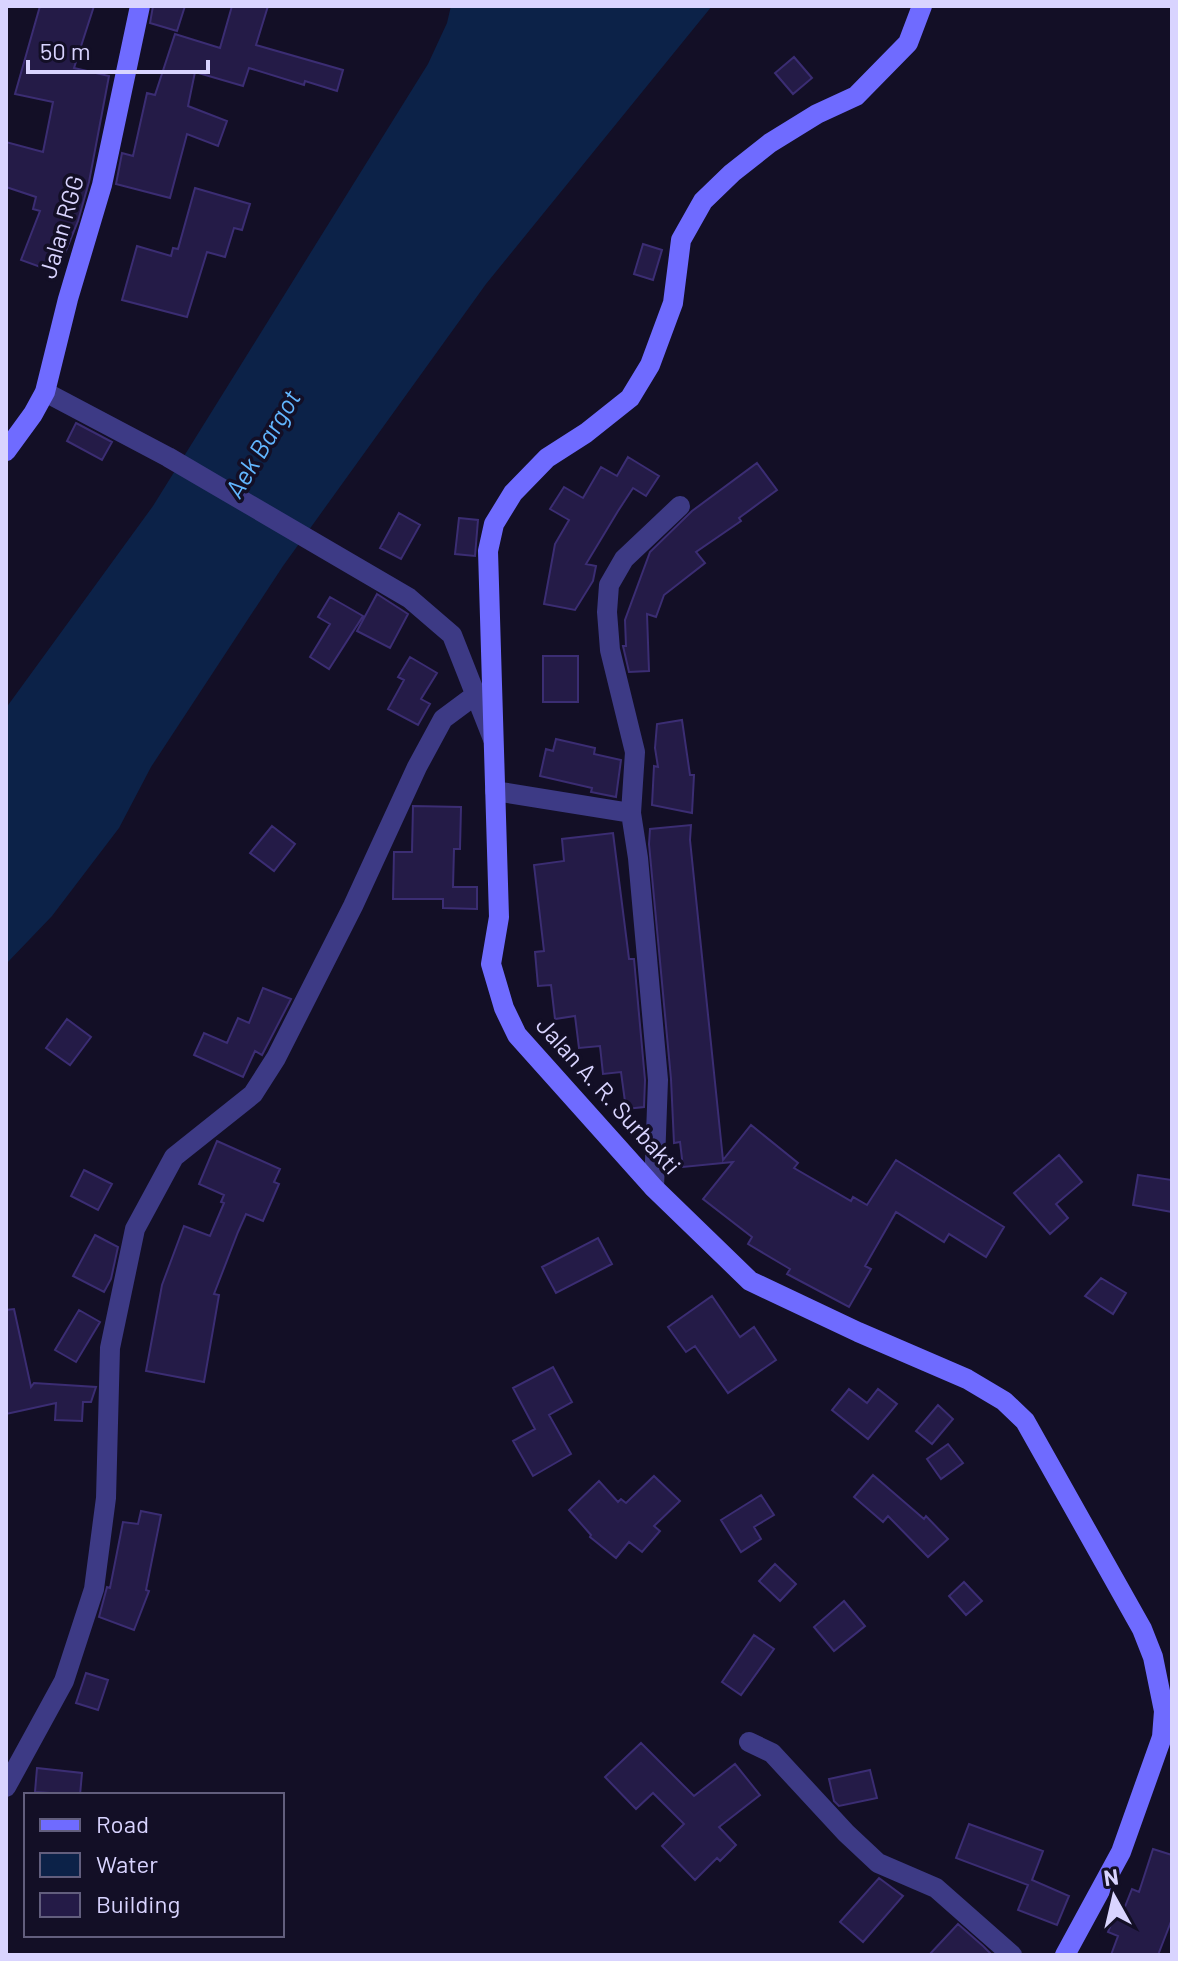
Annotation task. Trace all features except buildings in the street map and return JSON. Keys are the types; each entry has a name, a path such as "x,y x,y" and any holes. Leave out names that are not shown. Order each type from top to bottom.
{"main road":[{"name":"Jalan RGG","path":"6,451 45,392 68,299 102,185 140,6"},
{"name":"Jalan A. R. Surbakti","path":"922,6 908,43 856,96 817,114 770,143 703,201 681,240 673,303 650,365 630,398 586,433 547,458 513,493 494,524 488,551 499,917 491,964 504,1008 517,1035 654,1188 750,1281 967,1379 1004,1401 1025,1421 1142,1629 1166,1687 1162,1737 1121,1852 1065,1955"}],"street":[{"path":"45,392 168,457 409,598 452,635 493,739"},
{"path":"654,1188 658,1080 638,858 631,813 635,752 610,650 607,612 609,585 624,559 680,506"},
{"path":"6,1787 64,1681 94,1589 107,1483 110,1348 135,1229 174,1157 253,1094 276,1058 443,719 474,696"},
{"path":"495,791 631,813"},
{"path":"749,1742 772,1753 878,1863 936,1888 1012,1955"}],"water":[{"name":"Aek Bargot","path":"451,6 712,6 486,284 283,566 151,767 119,828 52,916 6,964 6,708 153,506 428,64 447,23"}]}
